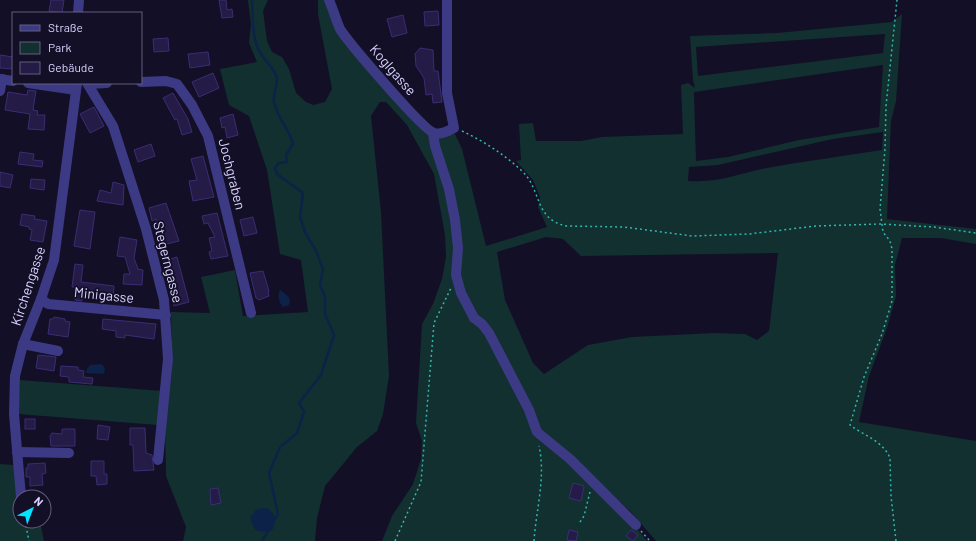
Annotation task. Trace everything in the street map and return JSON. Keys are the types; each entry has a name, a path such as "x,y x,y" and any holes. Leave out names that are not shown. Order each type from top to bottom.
{"street":[{"path":"78,12 79,0"},
{"name":"Koglgasse","path":"330,0 340,29 361,56 420,122 433,133"},
{"path":"447,0 447,93 454,128 443,133 433,133 435,146 449,189 455,220 458,248 456,275 466,305 474,318 482,324 488,333 529,410 536,432 570,459 636,525"},
{"path":"0,91 1,79 12,81"},
{"name":"Jochgraben","path":"142,82 166,81 177,84 192,105 208,136 251,313"},
{"path":"40,84 77,87"},
{"name":"Stegerngasse","path":"89,84 113,126 146,229 164,300 168,359 158,460"},
{"name":"Kirchengasse","path":"20,489 14,414 15,376 23,344 54,260 77,87"},
{"name":"Minigasse","path":"41,298 48,304 166,315"},
{"path":"23,344 58,351"},
{"path":"17,452 69,453"}],"path":[{"path":"896,541 891,496 890,458 888,453 877,442 850,425 864,377 882,334 892,301 892,248 890,241 882,232 880,224 886,106 897,0"},
{"path":"454,128 486,144 522,171 531,181 546,216 558,224 624,227 692,236 749,234 816,226 880,224 934,227 976,232"},
{"path":"395,541 421,482 434,323 456,275"},
{"path":"534,541 541,476 541,455 536,432"},
{"path":"580,522 584,516 593,482"},
{"path":"636,525 650,541"},
{"path":"27,529 29,541"}],"green space":[{"path":"248,0 268,0 263,11 267,41 272,52 282,57 289,69 296,93 306,102 313,105 325,102 332,89 318,14 318,0 327,0 350,46 441,136 455,134 462,149 486,246 547,227 538,207 540,197 533,180 516,161 521,160 519,124 533,123 536,141 581,141 602,137 683,134 681,85 688,83 695,88 693,80 690,36 777,33 892,22 902,14 896,101 891,121 887,219 976,229 976,244 941,238 902,238 895,265 896,296 887,328 869,376 859,422 976,441 976,541 656,541 631,512 549,437 635,526 647,541 382,541 392,516 413,484 421,459 422,441 416,423 422,324 433,304 442,279 446,257 445,235 434,174 407,125 386,102 380,102 371,116 381,212 389,376 383,414 377,431 357,447 325,486 317,518 315,541 183,541 186,527 166,476 165,428 172,371 171,312 210,313 201,277 235,270 243,316 308,312 301,260 280,254 267,170 249,116 229,105 220,69 257,62 249,43 251,24","holes":["885,34 883,53 698,76 696,47","883,65 879,127 799,140 728,157 696,161 694,92","883,132 882,150 767,168 729,178 710,181 688,181 689,167 718,165 833,139","546,237 563,239 581,256 778,253 769,331 757,340 745,334 715,333 632,337 588,345 544,374 533,363 505,300 497,252"]},
{"path":"20,380 163,391 158,425 18,414"},
{"path":"0,464 14,465 16,489 12,489 12,529 42,529 44,541 0,541"}],"water":[{"path":"280,290 289,298 289,305 283,307 279,297"},
{"path":"102,364 105,368 104,374 86,373 90,365"},
{"path":"267,508 274,514 275,520 273,528 265,532 255,530 250,518 256,510"}],"building":[{"path":"51,0 64,0 62,12 49,11"},
{"path":"219,0 226,0 227,10 232,9 233,17 222,18"},
{"path":"438,11 439,25 425,26 424,12"},
{"path":"403,15 407,33 392,37 387,19"},
{"path":"168,38 169,51 154,52 153,39"},
{"path":"420,48 433,50 434,71 438,71 442,102 433,103 432,94 426,95 424,78 416,66 415,54"},
{"path":"208,52 210,65 190,68 188,54"},
{"path":"0,55 12,57 12,69 0,68"},
{"path":"213,73 219,88 199,97 192,82"},
{"path":"28,90 36,91 33,110 38,111 37,115 45,115 44,130 28,129 30,114 5,110 8,92 27,95"},
{"path":"173,93 188,119 192,132 182,135 177,119 175,120 163,98"},
{"path":"94,107 104,126 90,133 80,114"},
{"path":"233,114 238,135 227,138 225,127 222,128 220,118"},
{"path":"151,144 155,156 138,162 134,150"},
{"path":"20,152 34,154 33,160 43,161 42,167 18,164"},
{"path":"203,156 214,197 193,201 189,181 197,180 191,159"},
{"path":"0,172 13,175 10,188 0,186"},
{"path":"31,179 45,180 44,190 30,188"},
{"path":"113,182 124,185 123,205 97,201 100,190 111,193"},
{"path":"166,203 179,241 163,245 156,219 152,221 149,208"},
{"path":"80,210 95,212 90,249 74,246"},
{"path":"217,213 228,256 211,259 209,252 212,251 209,238 215,237 208,223 204,224 202,216"},
{"path":"22,214 35,216 34,219 47,221 43,242 30,240 32,230 29,229 29,227 20,225"},
{"path":"253,217 257,233 244,236 240,220"},
{"path":"120,237 137,240 134,258 138,269 143,270 142,285 123,284 124,274 130,274 125,257 117,256"},
{"path":"177,257 189,302 174,306 171,293 176,292 173,278 168,280 163,261"},
{"path":"75,264 83,265 81,282 114,286 113,301 95,299 96,295 83,293 82,301 75,300 76,287 72,287"},
{"path":"263,271 269,296 259,300 256,298 250,273"},
{"path":"54,317 65,319 65,321 70,322 68,337 48,334 50,319 53,319"},
{"path":"103,319 156,324 154,339 125,335 125,338 116,337 116,331 102,329"},
{"path":"38,355 56,357 54,371 36,368"},
{"path":"61,366 78,367 78,370 84,371 83,377 93,378 92,384 69,382 69,377 60,376"},
{"path":"25,419 35,419 35,429 25,429"},
{"path":"98,425 110,427 108,440 97,439"},
{"path":"130,428 145,428 146,453 152,455 154,470 134,471 133,445 130,445"},
{"path":"62,429 75,429 75,446 51,446 50,436 52,433 62,434"},
{"path":"91,461 104,461 104,474 107,474 107,484 97,485 96,476 91,476"},
{"path":"45,463 46,473 42,474 43,485 30,486 30,477 26,477 26,468 28,468 28,464"},
{"path":"573,483 584,486 581,501 569,498"},
{"path":"218,488 221,503 211,505 210,489"},
{"path":"569,530 578,532 576,541 567,540"},
{"path":"631,530 638,535 633,541 626,536"}],"waterway":[{"path":"252,0 253,25 256,44 260,53 276,75 277,81 274,102 293,144 286,155 287,162 279,163 275,168 277,174 303,193 300,217 305,232 316,251 323,269 320,285 325,297 325,314 334,335 321,375 299,403 304,412 297,433 280,447 269,473 278,514 273,522"},
{"path":"262,541 268,531"}]}
